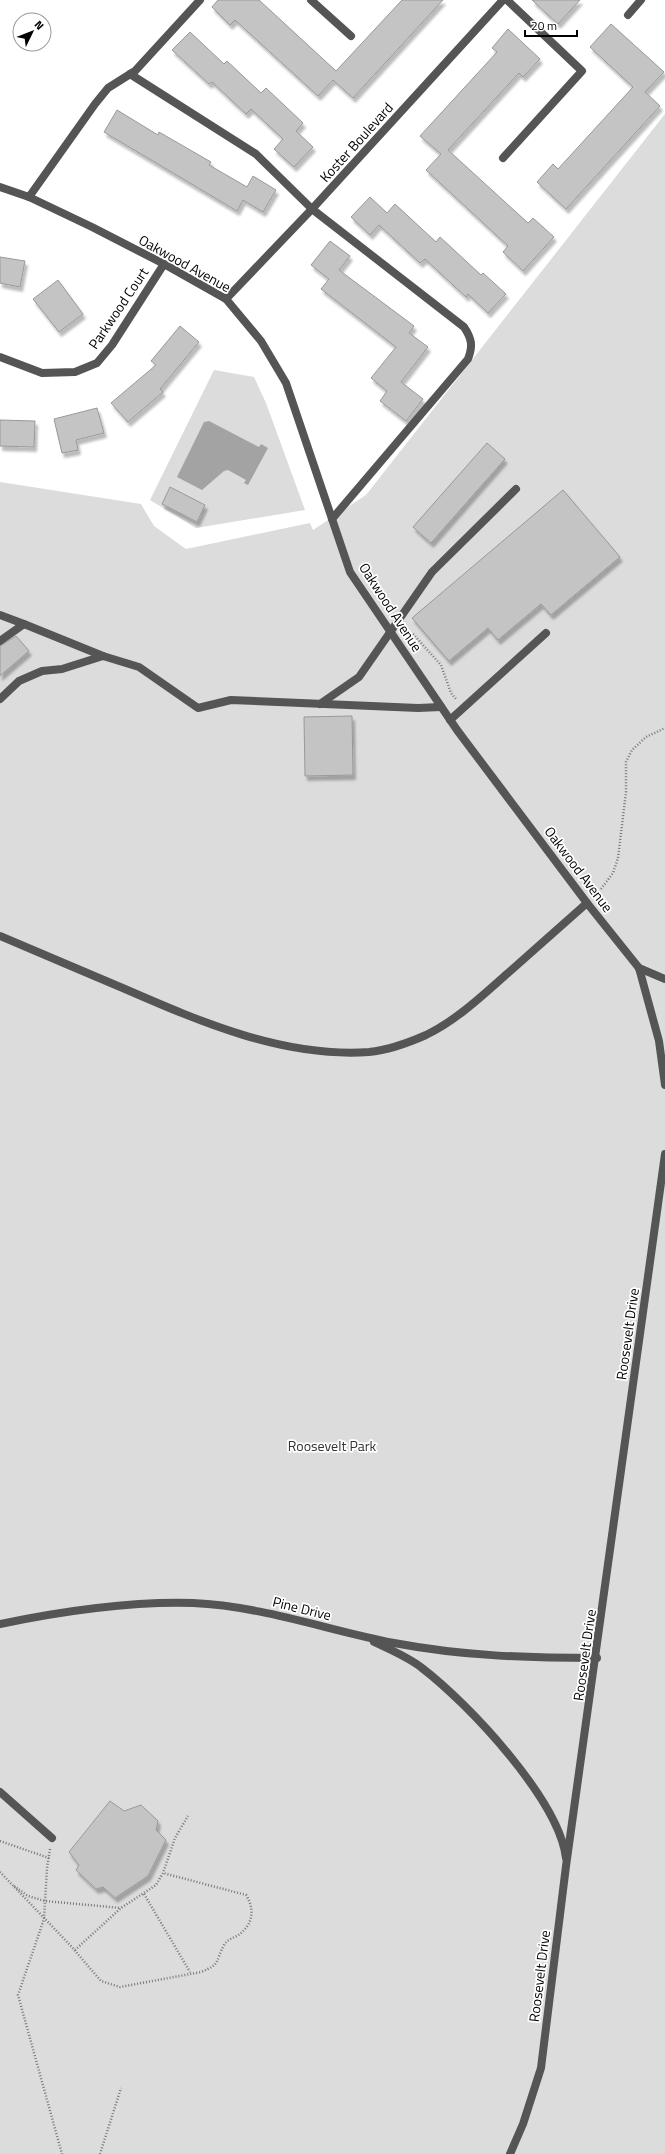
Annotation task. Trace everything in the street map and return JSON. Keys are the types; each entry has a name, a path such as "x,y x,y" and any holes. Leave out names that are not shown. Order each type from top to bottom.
{"street":[{"path":"29,197 108,88 130,74 147,59 200,0"},
{"path":"311,0 351,36"},
{"name":"Koster Boulevard","path":"226,299 312,209 503,0"},
{"path":"503,158 582,71 507,0"},
{"path":"628,15 642,0"},
{"path":"130,74 256,154 312,209 464,327 470,336 472,349 468,359 332,519"},
{"name":"Oakwood Avenue","path":"0,187 29,197 164,264 226,299 261,341 286,383 350,572 450,720 587,903 639,968 659,1042 665,1085"},
{"name":"Parkwood Court","path":"0,358 42,373 76,372 97,363 112,345 164,264"},
{"path":"320,704 351,685 359,677 432,572 516,489"},
{"path":"0,615 103,656 139,667 198,708 231,700 418,708 441,707"},
{"path":"0,641 24,624"},
{"path":"450,720 546,633"},
{"path":"0,699 20,681 42,671 62,669 103,656"},
{"path":"0,936 192,1019 245,1036 330,1052 370,1052 398,1046 428,1034 456,1017 482,996 587,903"},
{"path":"639,968 665,979"},
{"name":"Roosevelt Drive","path":"510,2154 523,2124 541,2068 566,1866 597,1658 665,1154"},
{"name":"Pine Drive","path":"0,1624 113,1606 193,1603 234,1607 274,1614 359,1635 431,1650 478,1656 517,1658 597,1658"},
{"path":"359,1635 401,1654 422,1668 472,1714 520,1771 551,1815 561,1838 566,1866"},
{"path":"0,1792 52,1838"}],"path":[{"path":"414,634 441,665 451,693 463,708"},
{"path":"601,889 613,872 618,858 626,792 626,762 632,750 646,737 665,728"},
{"path":"75,1950 121,1908 156,1885 164,1873 175,1838 188,1816"},
{"path":"52,1838 44,1919 18,1995 62,2154"},
{"path":"0,1841 49,1858"},
{"path":"0,1872 75,1950 101,1981 120,1987 190,1972 200,1972 212,1968 217,1962 224,1945 246,1928 251,1920 251,1902 246,1896 164,1873"},
{"path":"6,1879 28,1896 45,1901 121,1908"},
{"path":"144,1894 190,1972"},
{"path":"100,2154 121,2088"}],"green space":[{"name":"Roosevelt Park","path":"665,114 665,2154 0,2154 0,482 141,504 154,526 186,549 310,523 313,530 366,495"},
{"path":"214,370 254,377 266,403 305,510 196,528 150,500"}],"shaded area":[{"path":"209,421 259,447 261,444 268,448 248,485 244,483 246,480 228,470 224,471 202,490 177,477 204,422"}],"building":[{"path":"218,0 259,0 336,71 402,0 443,0 353,98 333,80 318,96 235,20 230,25 212,7"},
{"path":"532,0 580,0 558,24"},
{"path":"611,24 664,72 645,92 660,106 566,209 537,182 553,164 558,169 633,87 590,47"},
{"path":"508,29 540,59 523,77 519,73 448,150 528,223 533,218 554,237 523,271 503,252 508,246 426,170 441,154 420,136 497,52 492,48"},
{"path":"190,32 224,64 227,61 261,93 266,88 303,123 296,131 313,147 294,167 274,149 283,139 251,109 246,114 212,82 209,84 172,50"},
{"path":"117,110 158,135 159,132 211,162 209,165 247,187 253,176 276,190 263,212 243,200 237,211 104,132"},
{"path":"370,197 387,213 395,204 436,242 440,237 481,275 483,273 506,294 488,313 468,294 466,297 425,259 420,263 379,225 370,235 351,217"},
{"path":"330,241 350,256 339,270 414,326 409,333 428,347 401,382 423,399 406,421 380,401 387,391 371,378 396,347 321,289 329,279 311,265"},
{"path":"0,257 25,261 20,287 0,283"},
{"path":"58,280 83,314 59,332 33,299"},
{"path":"180,326 199,342 160,389 163,392 128,422 111,403 156,365 151,361"},
{"path":"97,408 104,433 76,440 78,450 62,453 54,419"},
{"path":"0,420 35,421 34,447 0,446"},
{"path":"487,443 505,459 431,543 413,527"},
{"path":"170,487 205,505 197,522 162,504"},
{"path":"563,490 620,557 551,615 541,604 498,640 488,628 449,661 412,618"},
{"path":"16,636 29,651 0,676 0,646"},
{"path":"352,716 353,775 305,776 304,717"},
{"path":"110,1801 124,1811 141,1805 158,1821 156,1830 166,1840 148,1876 115,1898 103,1887 96,1889 76,1870 79,1865 69,1852"}]}
